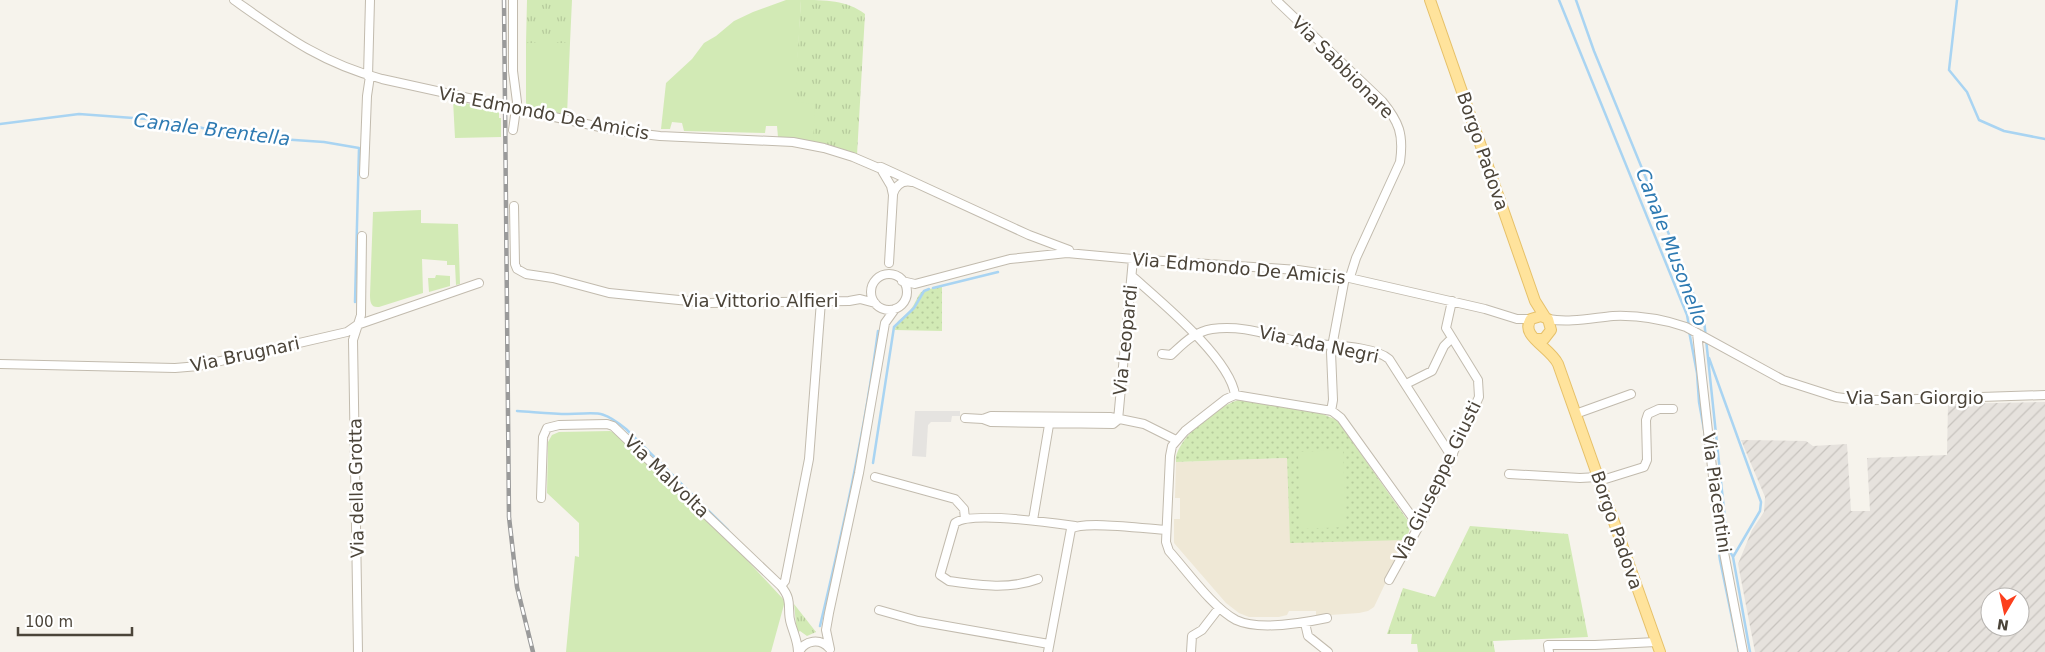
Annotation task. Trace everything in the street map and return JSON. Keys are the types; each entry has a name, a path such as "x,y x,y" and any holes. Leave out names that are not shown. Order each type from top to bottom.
{"main road":[{"name":"Borgo Padova","path":"1430,0 1536,302 1546,318"},
{"path":"1531,319 1538,316 1546,318 1551,326 1550,332 1544,339 1532,337 1527,328 1536,302"},
{"name":"Borgo Padova","path":"1550,332 1548,343 1551,353 1558,364 1658,647"},
{"name":"Borgo Padova","path":"1532,337 1551,353"}],"street":[{"name":"Via Edmondo De Amicis","path":"234,0 313,54 369,76 595,127 651,136 793,142 824,148 869,163 1029,234 1082,254"},
{"path":"364,174 369,76 370,0"},
{"path":"512,0 513,71 516,109 513,130"},
{"name":"Via Sabbionare","path":"1276,0 1382,101 1393,114 1399,126 1403,146 1400,162 1348,277 1332,344 1333,400 1331,411"},
{"path":"869,163 884,172 893,194 889,263 882,276 873,284 871,289 871,296 885,323"},
{"path":"869,163 877,169 886,185 890,197 891,220"},
{"path":"893,194 901,183 913,182"},
{"name":"Via Vittorio Alfieri","path":"514,206 515,264 517,269 526,274 552,278 609,293 709,303 821,302 860,299 876,304"},
{"path":"882,276 887,275 915,284 1010,259 1033,256 1038,251 1040,245 1029,234"},
{"name":"Via della Grotta","path":"358,652 353,340 361,315 362,236"},
{"name":"Via Edmondo De Amicis","path":"1033,256 1063,253 1082,254 1298,270 1348,277 1511,317 1531,319"},
{"name":"Via Leopardi","path":"1118,420 1133,259"},
{"path":"889,263 905,286 906,298"},
{"path":"1132,276 1195,334 1225,372 1232,384 1235,395"},
{"name":"Via Brugnari","path":"0,364 192,367 347,332 357,325 479,283"},
{"path":"876,304 889,310 895,309 900,306 915,284"},
{"name":"Via Vittorio Alfieri","path":"860,299 871,289"},
{"name":"Via Giuseppe Giusti","path":"1389,580 1420,524 1479,397 1478,380 1451,339 1446,328 1452,301"},
{"path":"781,586 785,582 809,459 821,302"},
{"path":"830,651 826,630 859,472 885,323 895,309"},
{"name":"Via San Giorgio","path":"1546,318 1564,322 1629,316 1666,321 1694,331 1783,380 1809,390 1843,398 1888,400 2045,395"},
{"name":"Via Edmondo De Amicis","path":"1511,317 1532,337"},
{"path":"1550,332 1564,322"},
{"name":"Via Ada Negri","path":"1195,334 1227,327 1242,328 1306,342 1332,344 1385,356 1406,384 1448,451 1453,454"},
{"name":"Via Piacentini","path":"1694,331 1718,521 1743,652"},
{"path":"1162,354 1171,355 1195,334"},
{"path":"1406,384 1432,371 1444,346 1451,339"},
{"path":"1581,412 1631,394"},
{"path":"1327,618 1305,623 1248,624 1235,619 1219,608 1168,549 1166,530 1170,451 1176,440 1226,399 1235,395 1331,411 1341,418 1415,521 1420,524"},
{"path":"1509,474 1599,479 1644,467 1647,462 1646,420 1648,414 1659,409 1673,409"},
{"name":"Via Leopardi","path":"966,418 982,419 991,416 1050,420 1110,417 1144,424 1176,440"},
{"path":"1033,520 1050,420"},
{"name":"Via Malvolta","path":"541,498 543,437 547,428 559,425 610,425 616,428 781,586 790,600 791,622 799,652"},
{"path":"875,477 955,499 964,510 965,519"},
{"path":"1038,579 1023,584 988,586 948,581 942,578 940,575 955,523 965,519 1000,518 1033,520 1075,526 1091,525 1166,530"},
{"path":"879,610 918,622 1048,648 1069,534 1075,526"},
{"path":"1191,652 1192,636 1202,630 1219,608"},
{"path":"1305,623 1308,636 1328,652"},
{"path":"799,652 804,645 813,642 826,630"},
{"path":"796,636 804,640 823,643 830,651"},
{"path":"1549,652 1548,645 1596,649 1658,647"}],"shaded area":[{"path":"2045,402 2045,652 1755,652 1738,564 1752,530 1764,512 1765,497 1741,440 1806,441 1813,446 1847,444 1851,511 1870,511 1867,458 1947,455 1948,404"},
{"path":"915,411 960,411 960,416 952,416 951,422 931,422 928,425 926,457 912,456"},
{"path":"1287,458 1406,540 1374,607 1368,611 1316,616 1316,611 1289,611 1287,615 1279,617 1249,617 1239,613 1226,603 1174,543 1174,519 1180,519 1180,498 1175,498 1176,462"}],"green space":[{"path":"527,0 572,0 570,43 526,43"},
{"path":"786,0 801,0 795,102 815,104 813,143 778,137 777,126 766,126 765,133 684,131 682,123 672,122 670,129 661,129 666,83 692,59 704,43 734,21"},
{"path":"801,0 843,3 865,14 857,155 813,143 794,102"},
{"path":"526,43 570,43 567,115 526,106"},
{"path":"453,100 499,111 501,137 455,138"},
{"path":"421,210 421,223 458,224 460,284 456,285 455,265 447,265 447,261 422,259 423,293 374,307 370,295 373,212"},
{"path":"436,275 450,276 450,286 429,292 428,278 435,278"},
{"path":"942,285 942,331 895,330 899,320 911,309 921,292"},
{"path":"1242,399 1320,413 1337,420 1411,525 1406,540 1290,543 1287,458 1176,462 1177,453 1183,443 1200,423 1223,407"},
{"path":"610,431 615,433 744,557 785,601 771,652 566,652 575,556 579,557 579,523 547,493 548,442 552,435 559,432"},
{"path":"1343,450 1346,527 1301,529 1298,452"},
{"path":"1470,526 1568,534 1588,637 1493,641 1495,652 1418,652 1417,644 1411,644 1412,634 1387,634 1403,588 1435,597"},
{"path":"794,604 816,632 807,636 800,631 797,633"}],"waterway":[{"path":"1559,0 1687,315 1689,326"},
{"name":"Canale Musonello","path":"1576,0 1594,51 1704,320 1728,548 1733,557 1750,652"},
{"path":"1957,0 1949,70 1967,92 1979,120 2004,131 2045,139"},
{"name":"Canale Brentella","path":"0,124 79,114 174,121 235,136 324,142 359,148 355,302"},
{"path":"933,288 998,272"},
{"path":"873,463 894,327 914,308 924,291 929,289"},
{"path":"820,626 853,480 867,406 878,331"},
{"path":"1689,331 1697,373 1699,402 1705,435"},
{"path":"1709,358 1761,502 1760,511 1733,557"},
{"name":"Canale Brentella","path":"517,411 562,414 593,413 610,418 626,429 728,530"},
{"path":"1711,498 1720,560 1739,652"}],"railway":[{"path":"504,0 509,517 517,587 533,652"}]}
